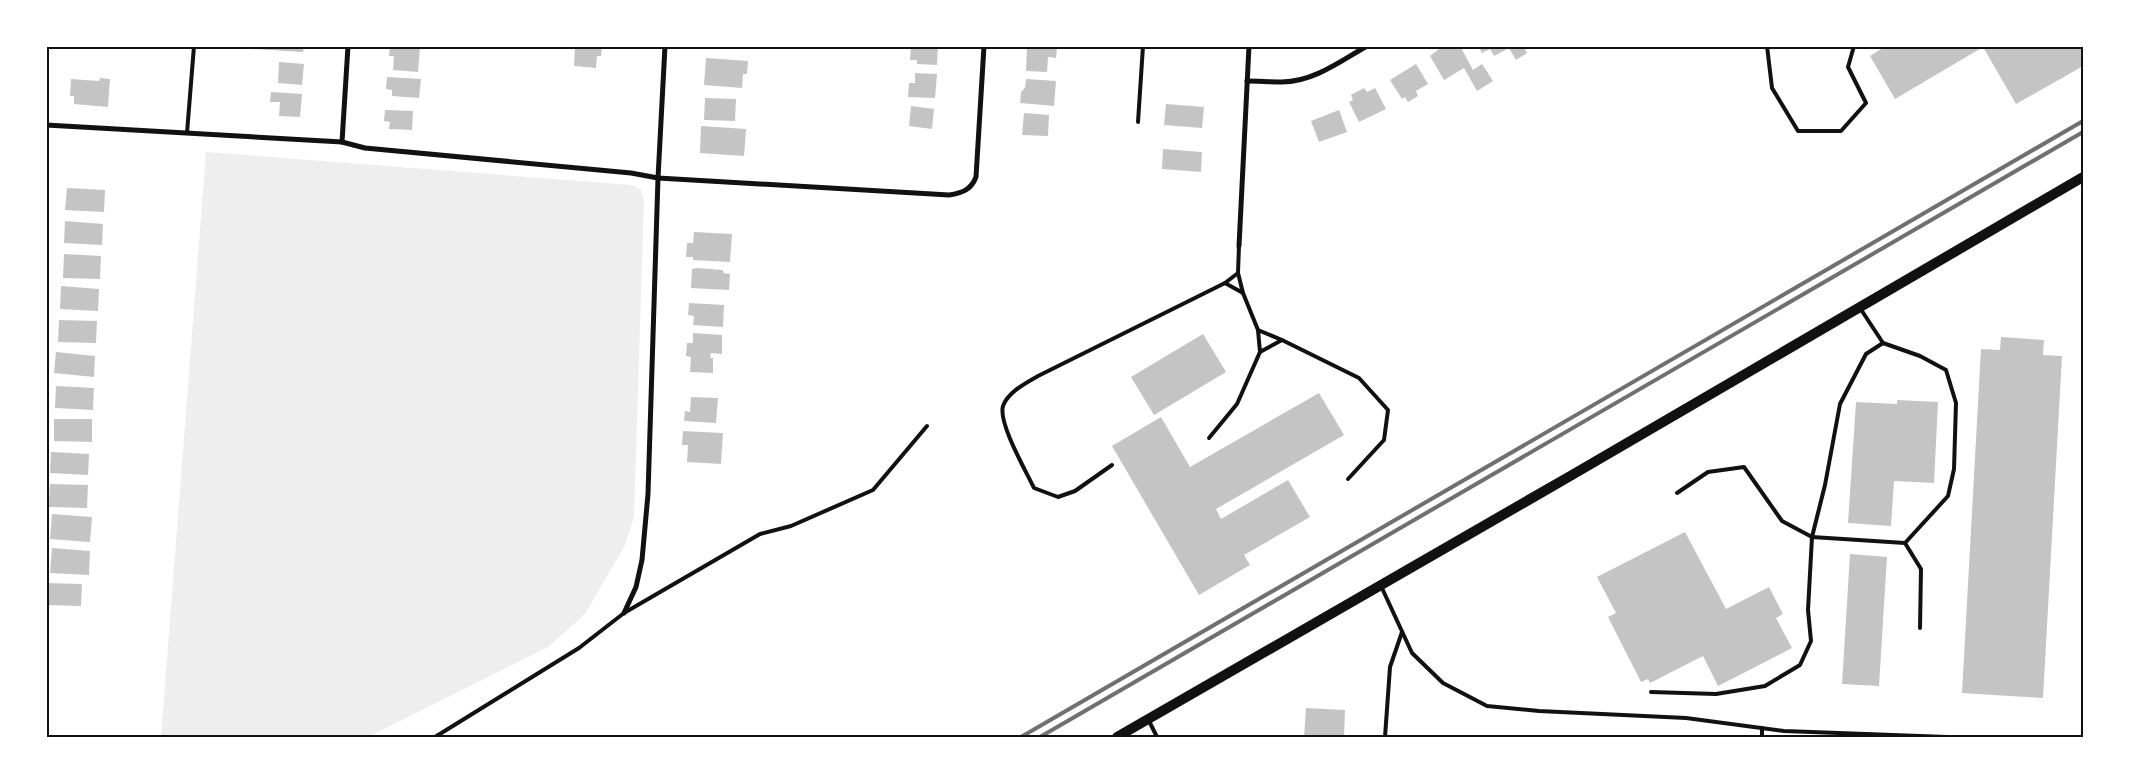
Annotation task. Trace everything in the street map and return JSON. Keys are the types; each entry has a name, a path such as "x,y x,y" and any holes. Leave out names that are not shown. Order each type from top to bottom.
{"main road":[{"path":"1117,737 2083,177"}],"street":[{"path":"342,142 348,46"},
{"path":"624,613 636,587 642,560 648,494 658,178 665,46"},
{"path":"46,125 342,142 364,148 631,173 658,178 949,195 959,194 972,186 976,177 984,46"},
{"path":"1239,246 1249,46"},
{"path":"1247,81 1282,82 1300,80 1329,68 1367,46"}],"lane":[{"path":"187,133 194,46"},
{"path":"1138,122 1143,46"},
{"path":"1767,46 1772,88 1798,131 1841,131 1866,102 1848,67 1854,46"},
{"path":"1209,438 1237,404 1260,352 1258,330 1243,292 1238,273 1239,246"},
{"path":"1112,465 1075,491 1058,497 1034,488 1003,420 1003,406 1017,389 1038,376 1225,283 1238,273"},
{"path":"1225,283 1243,292"},
{"path":"1859,306 1883,343 1920,356 1946,370 1956,403 1954,469 1948,496 1905,543"},
{"path":"1258,330 1359,378 1388,410 1384,440 1348,479"},
{"path":"1260,352 1282,340"},
{"path":"1652,692 1716,694 1765,686 1800,665 1811,641 1808,610 1812,536 1825,486 1840,404 1866,354 1883,343"},
{"path":"435,737 579,648 624,613 760,534 791,526 873,490 926,426"},
{"path":"1678,493 1708,472 1744,467 1782,521 1812,536 1905,543"},
{"path":"1905,543 1921,569 1920,628"},
{"path":"1380,584 1412,653 1443,683 1487,706 1539,711 1686,718 1762,728 1948,737"},
{"path":"1385,737 1390,667 1402,632"},
{"path":"1148,719 1157,737"},
{"path":"1762,728 1762,737"}],"shaded area":[{"path":"206,152 632,185 641,190 644,200 634,517 625,545 585,614 548,647 368,737 161,737"}],"building":[{"path":"253,46 304,46 303,52 252,49"},
{"path":"390,46 420,46 418,72 393,70 394,56 389,56"},
{"path":"575,46 602,46 601,56 597,56 596,68 574,66"},
{"path":"911,46 938,46 937,65 917,64 917,60 910,60"},
{"path":"1027,46 1057,48 1056,58 1048,57 1047,72 1026,71"},
{"path":"1443,46 1460,46 1473,70 1482,64 1493,81 1477,91 1464,68 1444,80 1430,56"},
{"path":"1478,46 1523,46 1527,53 1516,60 1509,48 1494,56 1490,49 1482,53"},
{"path":"1886,46 2083,46 2083,66 2016,104 1983,47 1895,99 1870,56"},
{"path":"706,58 748,61 747,74 743,74 742,88 704,85"},
{"path":"279,62 304,64 302,85 278,83"},
{"path":"1416,64 1428,84 1416,91 1418,96 1408,102 1405,97 1402,99 1390,80"},
{"path":"915,73 937,74 935,98 908,97 909,83 915,83"},
{"path":"387,77 421,79 419,98 392,96 392,90 386,89"},
{"path":"100,78 110,79 108,107 74,104 74,96 70,96 71,79 99,81"},
{"path":"1026,79 1056,81 1054,106 1020,103 1021,92 1025,88"},
{"path":"1364,88 1367,92 1375,88 1386,109 1359,122 1349,102 1353,100 1351,95"},
{"path":"271,92 302,94 300,117 279,116 280,102 270,102"},
{"path":"705,98 736,99 735,121 704,120"},
{"path":"1166,104 1204,107 1202,128 1164,125"},
{"path":"911,106 934,109 932,129 909,126"},
{"path":"385,110 413,111 412,130 389,129 390,122 384,121"},
{"path":"1339,110 1347,132 1319,142 1311,121"},
{"path":"1024,113 1049,115 1048,136 1022,135"},
{"path":"701,126 746,129 744,156 700,153"},
{"path":"1163,149 1202,152 1201,172 1162,169"},
{"path":"67,188 105,190 104,212 65,210"},
{"path":"65,221 103,224 102,245 64,243"},
{"path":"694,232 732,234 730,262 693,260 693,257 686,257 687,243 693,243"},
{"path":"64,254 101,256 100,279 63,278"},
{"path":"692,269 723,270 723,273 730,274 729,290 691,288"},
{"path":"61,286 99,289 98,311 60,309"},
{"path":"689,303 724,305 723,327 693,325 694,316 688,315"},
{"path":"59,320 97,321 96,343 58,342"},
{"path":"693,333 722,335 722,354 711,353 713,373 690,372 691,357 686,356 687,343 693,343"},
{"path":"1203,334 1226,372 1154,415 1131,377"},
{"path":"2001,337 2044,340 2043,355 2062,356 2043,698 1962,693 1981,349 2000,350"},
{"path":"56,352 95,356 94,377 54,373"},
{"path":"56,386 94,388 93,410 55,408"},
{"path":"1319,393 1344,435 1216,509 1221,519 1288,480 1310,517 1244,555 1250,565 1199,595 1112,446 1161,417 1190,467"},
{"path":"691,397 718,398 716,423 684,421 685,411 690,412"},
{"path":"1897,400 1938,402 1934,483 1894,481 1891,526 1848,523 1856,402 1897,404"},
{"path":"54,419 92,419 92,442 54,441"},
{"path":"683,431 723,433 721,464 687,462 688,445 682,445"},
{"path":"51,452 89,454 88,475 50,473"},
{"path":"50,484 88,485 87,508 49,507"},
{"path":"52,514 92,517 90,542 50,539"},
{"path":"1685,532 1726,609 1769,587 1783,614 1776,618 1792,648 1718,686 1703,656 1650,683 1648,679 1641,682 1608,617 1616,613 1597,577"},
{"path":"52,548 90,551 89,575 50,573"},
{"path":"1850,554 1887,557 1879,686 1842,684"},
{"path":"46,583 82,584 81,606 46,605"},
{"path":"1306,708 1345,710 1344,737 1304,737"}],"railway":[{"path":"1021,737 2083,121"},
{"path":"1040,737 2083,132"}]}
